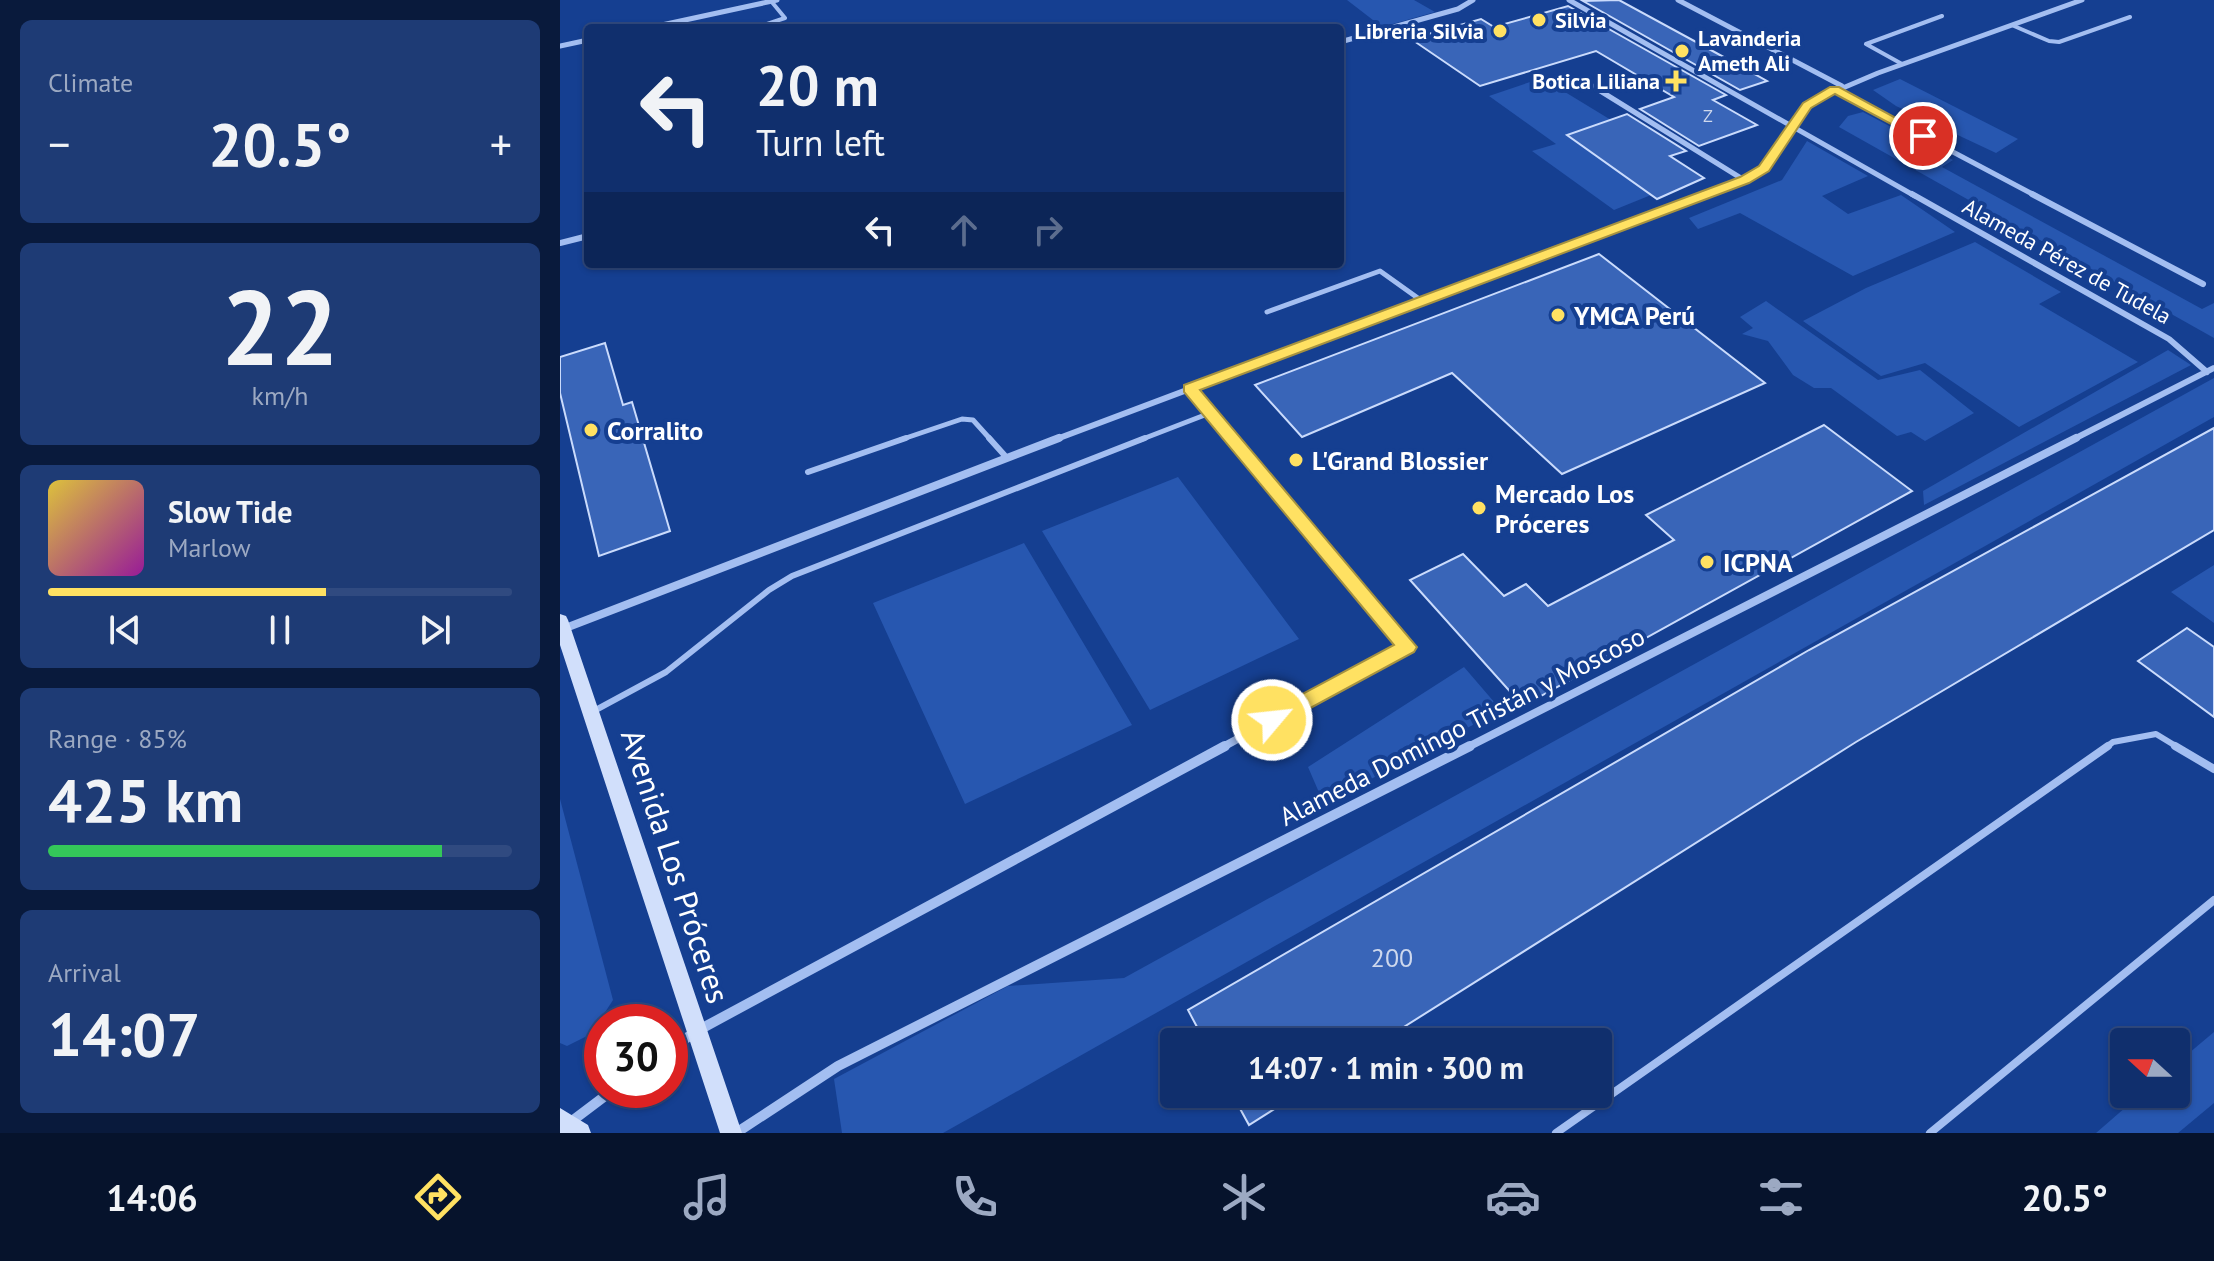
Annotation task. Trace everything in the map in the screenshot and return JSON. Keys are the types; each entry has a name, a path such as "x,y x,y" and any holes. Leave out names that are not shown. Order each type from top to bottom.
{"main road":[{"name":"Avenida Los Próceres","path":"562,625 734,1133"}],"street":[{"path":"1344,41 1458,9 1473,0"},
{"name":"Alameda Pérez de Tudela","path":"1569,0 2169,339 2211,370"},
{"path":"1678,0 2203,284"},
{"path":"562,625 1744,180 1764,169 1807,106 1838,88 2082,0"},
{"path":"667,24 774,1"},
{"path":"560,46 584,41"},
{"path":"1581,79 1744,180"},
{"path":"560,243 584,237"},
{"name":"Alameda Domingo Tristán y Moscoso","path":"734,1133 838,1066 2211,370"},
{"path":"688,1037 1407,647 1190,388"},
{"path":"567,1126 590,1108"}],"lane":[{"path":"767,24 785,18 774,1"},
{"path":"1902,64 1866,44 1942,16"},
{"path":"2014,26 2049,41 2059,42 2130,17"},
{"path":"1267,312 1380,271 1422,301"},
{"path":"592,712 666,672 769,590 792,576 1210,413"},
{"path":"808,472 962,419 973,420 1007,458"},
{"path":"1556,1133 2113,742 2156,734 2214,769"},
{"path":"1930,1133 2214,900"}],"shaded area":[{"path":"1347,0 1414,0 1435,12 1382,27"},
{"path":"1542,78 1611,120 1568,136 1651,195 1614,210 1532,151 1556,144 1489,96"},
{"path":"1900,79 2018,139 1996,153 1896,106 1873,90"},
{"path":"1863,112 1953,160 1942,167 2202,309 2214,303 2214,338 1839,127 1848,116"},
{"path":"1807,141 1868,176 1822,196 1848,214 1901,195 1955,232 1853,276 1740,213 1698,229 1689,218 1782,180"},
{"path":"1975,242 2061,292 2039,304 2138,362 2019,427 1925,363 1881,376 1803,321 1866,288"},
{"path":"1766,301 1878,380 1920,370 1974,413 1925,441 1911,432 1897,436 1831,388 1814,388 1793,375 1768,341 1742,334 1753,328 1740,317"},
{"path":"2168,350 2191,365 1924,505 1923,491"},
{"path":"2214,378 2214,417 943,1133 842,1133 834,1079 1008,986 1124,978"},
{"path":"1178,477 1299,639 1150,710 1042,531"},
{"path":"1024,543 1132,725 965,804 873,603"},
{"path":"2214,565 2214,623 2171,592"},
{"path":"1464,667 1501,710 1324,804 1308,767"},
{"path":"560,799 613,1000 610,1004 584,1004 584,1038 567,1046 560,1043"},
{"path":"2214,1032 2214,1103 2178,1133 2096,1133 2125,1108 2190,1108 2190,1052"}],"building":[{"path":"1619,0 1767,81 1740,90 1583,1"},
{"path":"1568,6 1726,95 1713,100 1757,125 1699,146 1640,109 1674,97 1596,51 1480,86 1411,39 1481,19 1494,27"},
{"path":"1627,114 1686,151 1670,156 1704,178 1657,199 1567,135"},
{"name":"YMCA Perú","path":"1599,254 1765,383 1562,474 1452,373 1302,437 1255,385"},
{"path":"605,343 623,405 632,402 670,531 599,556 560,393 560,357"},
{"name":"ICPNA","path":"1824,425 1912,491 1523,706 1410,580 1463,554 1504,596 1526,584 1548,606 1674,540 1646,515"},
{"path":"2214,428 2214,530 1856,742 1402,1028 1198,1028 1188,1010 1809,650"},
{"path":"2187,628 2214,647 2214,717 2138,661"},
{"path":"1240,1108 1276,1108 1249,1125"}],"place":[{"name":"Silvia","path":"1539,20"},
{"name":"Libreria Silvia","path":"1500,31"},
{"name":"Lavanderia Ameth Ali","path":"1682,51"},
{"name":"Botica Liliana","path":"1676,81"},
{"name":"YMCA Perú","path":"1558,315"},
{"name":"Corralito","path":"591,430"},
{"name":"L'Grand Blossier","path":"1296,460"},
{"name":"Mercado Los Próceres","path":"1479,508"},
{"name":"ICPNA","path":"1707,562"}],"route":[{"path":"1272,720 1407,647 1190,388 1744,180 1764,169 1807,106 1834,89 1923,136"}]}
